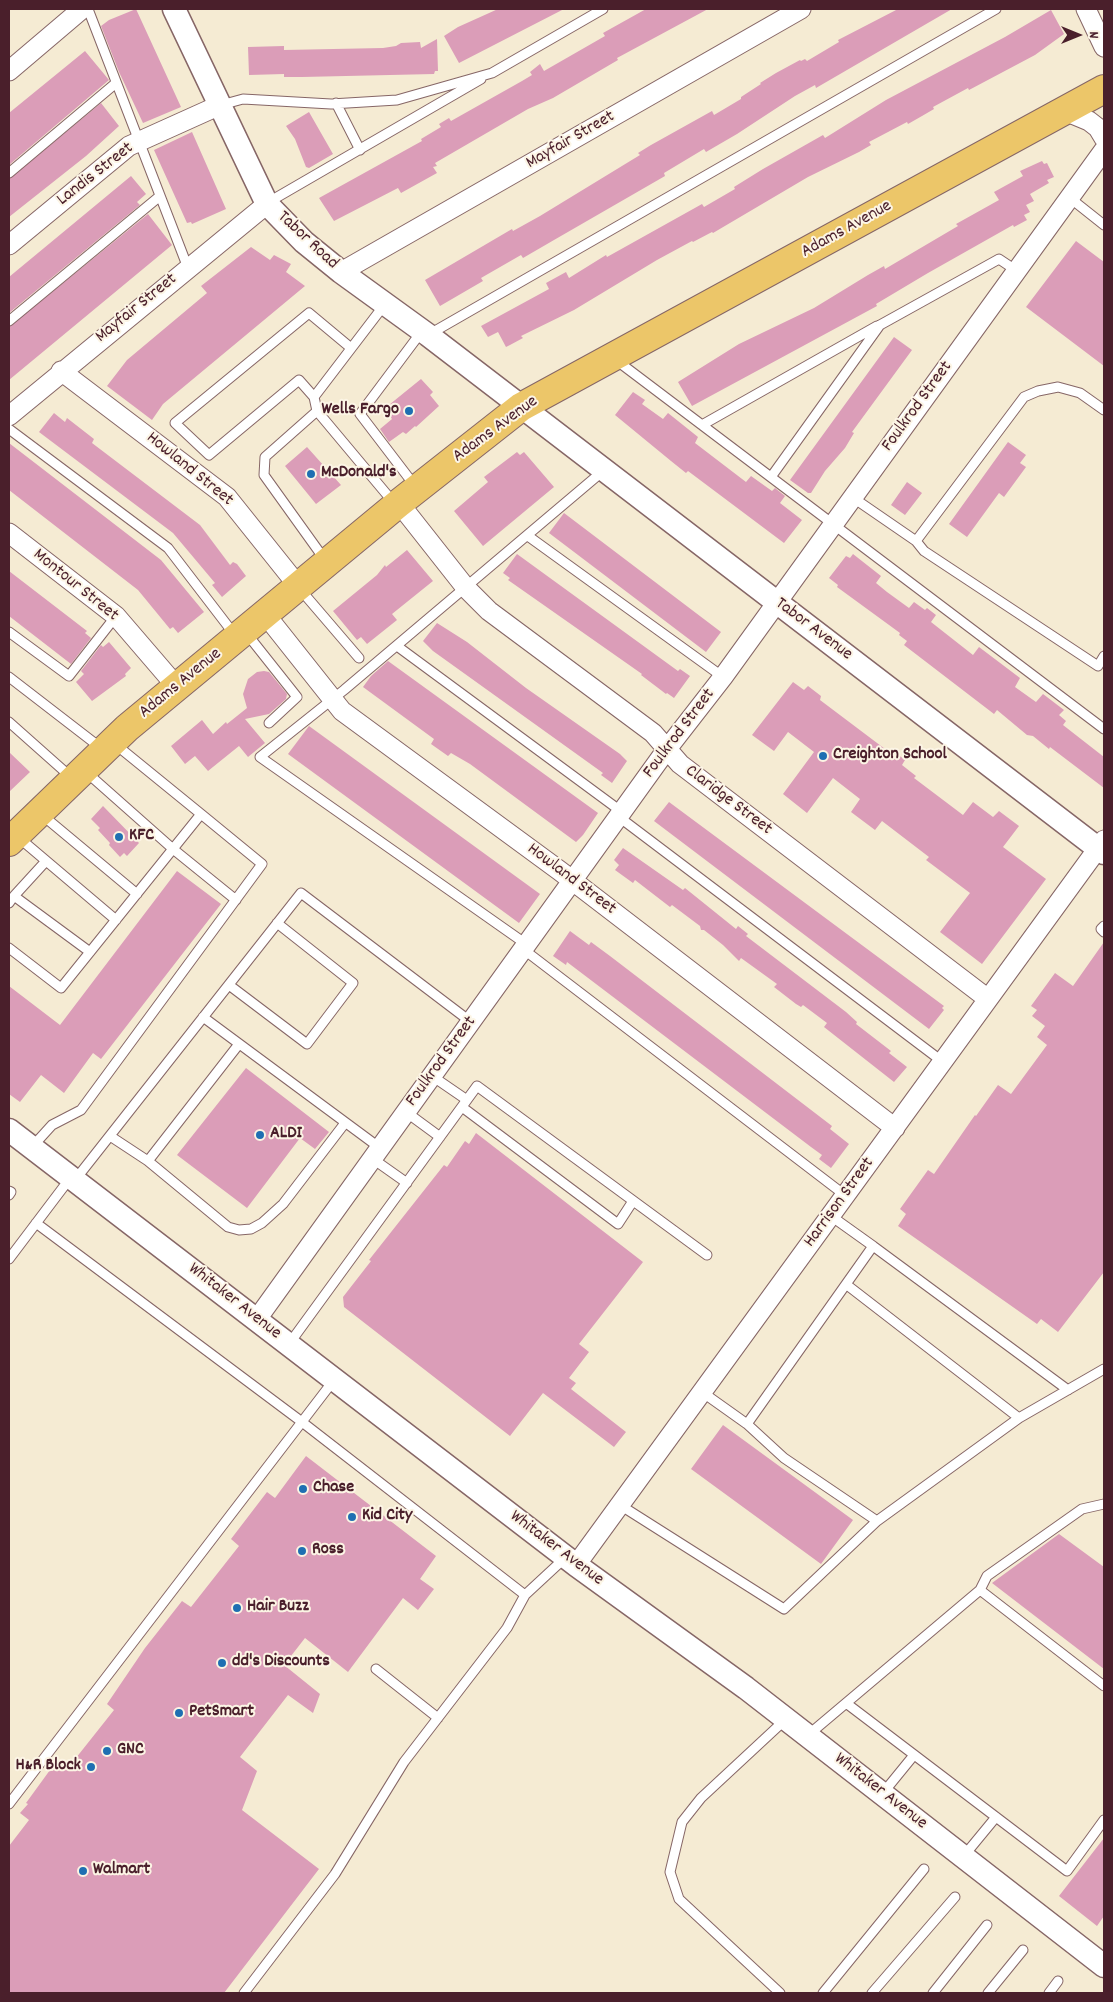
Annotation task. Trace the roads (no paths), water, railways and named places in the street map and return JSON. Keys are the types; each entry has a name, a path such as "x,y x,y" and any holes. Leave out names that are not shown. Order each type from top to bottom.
{"highway":[{"name":"Adams Avenue","path":"12,838 108,746 177,687 299,588 404,499 522,407 1104,89"}],"street":[{"path":"9,71 82,9"},
{"name":"Tabor Road","path":"174,9 267,204 304,242 341,272 522,407"},
{"name":"Mayfair Street","path":"341,272 800,9"},
{"path":"1086,9 1104,47"},
{"name":"Landis Street","path":"9,245 129,146 220,105"},
{"path":"1065,111 1089,121 1098,128 1104,138"},
{"name":"Foulkrod Street","path":"257,1320 667,749 723,677 1070,198 1102,160"},
{"name":"Mayfair Street","path":"9,416 61,371 267,204"},
{"name":"Howland Street","path":"61,371 227,497 299,588"},
{"name":"Tabor Avenue","path":"522,407 776,603 1102,847"},
{"name":"Claridge Street","path":"404,499 466,588 489,612 653,733 680,764 988,999"},
{"name":"Montour Street","path":"9,533 116,616 177,687"},
{"name":"Howland Street","path":"249,628 342,711 573,881 895,1128"},
{"name":"Harrison Street","path":"571,1561 620,1505 988,999 1102,847"},
{"name":"Whitaker Avenue","path":"9,1130 571,1561 786,1719 1104,1966"}],"lane":[{"path":"88,9 188,268"},
{"path":"267,204 603,9"},
{"path":"404,499 360,414 425,333 996,9"},
{"path":"220,105 243,99 336,103 397,100 492,73"},
{"path":"9,173 116,83"},
{"path":"336,103 360,150"},
{"path":"9,321 160,196"},
{"path":"1070,198 1104,225"},
{"path":"702,425 999,259 1017,271"},
{"path":"314,397 385,304"},
{"path":"351,348 309,313 175,423 209,455 299,380 314,397 317,411 404,499"},
{"path":"771,477 880,325"},
{"path":"614,358 1104,729"},
{"path":"916,541 1024,397 1038,391 1058,387 1080,393 1104,410"},
{"path":"317,411 264,457 264,475 327,564"},
{"path":"9,429 168,548 249,628 297,697 269,723"},
{"path":"604,470 332,701 260,757 525,947 846,1196"},
{"path":"852,497 916,541 924,551 1098,666 1104,656"},
{"path":"528,536 723,677"},
{"path":"299,588 360,658"},
{"path":"9,632 69,676 116,616"},
{"path":"397,646 621,814 942,1062"},
{"path":"9,677 201,814 262,864 81,1110 52,1125 32,1147"},
{"path":"9,722 78,774 236,900"},
{"path":"39,812 137,894"},
{"path":"9,948 61,988 201,814"},
{"path":"12,838 46,861 116,920"},
{"path":"46,861 12,899 90,952"},
{"path":"9,1259 36,1223 110,1136 301,893 471,1022"},
{"path":"229,985 306,1044 353,983 277,923"},
{"path":"1104,926 1102,930 1104,932"},
{"path":"204,1017 345,1123 407,1183"},
{"path":"148,1162 239,1044"},
{"path":"432,1076 464,1104 618,1224 634,1200"},
{"path":"289,1344 477,1086 707,1255"},
{"path":"406,1112 440,1137"},
{"path":"110,1136 148,1162 228,1227 239,1230 251,1229 262,1223 283,1204 345,1123"},
{"path":"9,1191 11,1192 9,1196"},
{"path":"831,1216 1068,1390"},
{"path":"36,1223 302,1422 525,1595"},
{"path":"747,1424 873,1246"},
{"path":"847,1285 1019,1418"},
{"path":"620,1505 784,1609 877,1521 1019,1418 1104,1370"},
{"path":"9,1804 334,1380"},
{"path":"702,1392 747,1424 784,1458 877,1521"},
{"path":"807,1736 980,1590 987,1576 1082,1509 1104,1504"},
{"path":"244,1993 335,1874 404,1762 507,1628 525,1595 571,1561"},
{"path":"980,1590 1104,1686"},
{"path":"376,1669 438,1718"},
{"path":"846,1703 1067,1871 1104,1820"},
{"path":"780,1993 679,1900 670,1872 682,1822 701,1798 786,1719"},
{"path":"882,1794 914,1755"},
{"path":"963,1857 996,1817"},
{"path":"823,1993 924,1870"},
{"path":"872,1993 955,1897"},
{"path":"933,1993 987,1925"},
{"path":"988,1993 1022,1950"},
{"path":"1049,1993 1058,1981"}],"place":[{"name":"Wells Fargo","path":"409,411"},
{"name":"McDonald's","path":"311,474"},
{"name":"Creighton School","path":"823,756"},
{"name":"KFC","path":"119,837"},
{"name":"ALDI","path":"260,1135"},
{"name":"Chase","path":"303,1489"},
{"name":"Kid City","path":"352,1517"},
{"name":"Ross","path":"302,1551"},
{"name":"Hair Buzz","path":"237,1608"},
{"name":"dd's Discounts","path":"222,1663"},
{"name":"PetSmart","path":"179,1713"},
{"name":"GNC","path":"107,1751"},
{"name":"H&R Block","path":"91,1767"},
{"name":"Walmart","path":"83,1871"}]}
